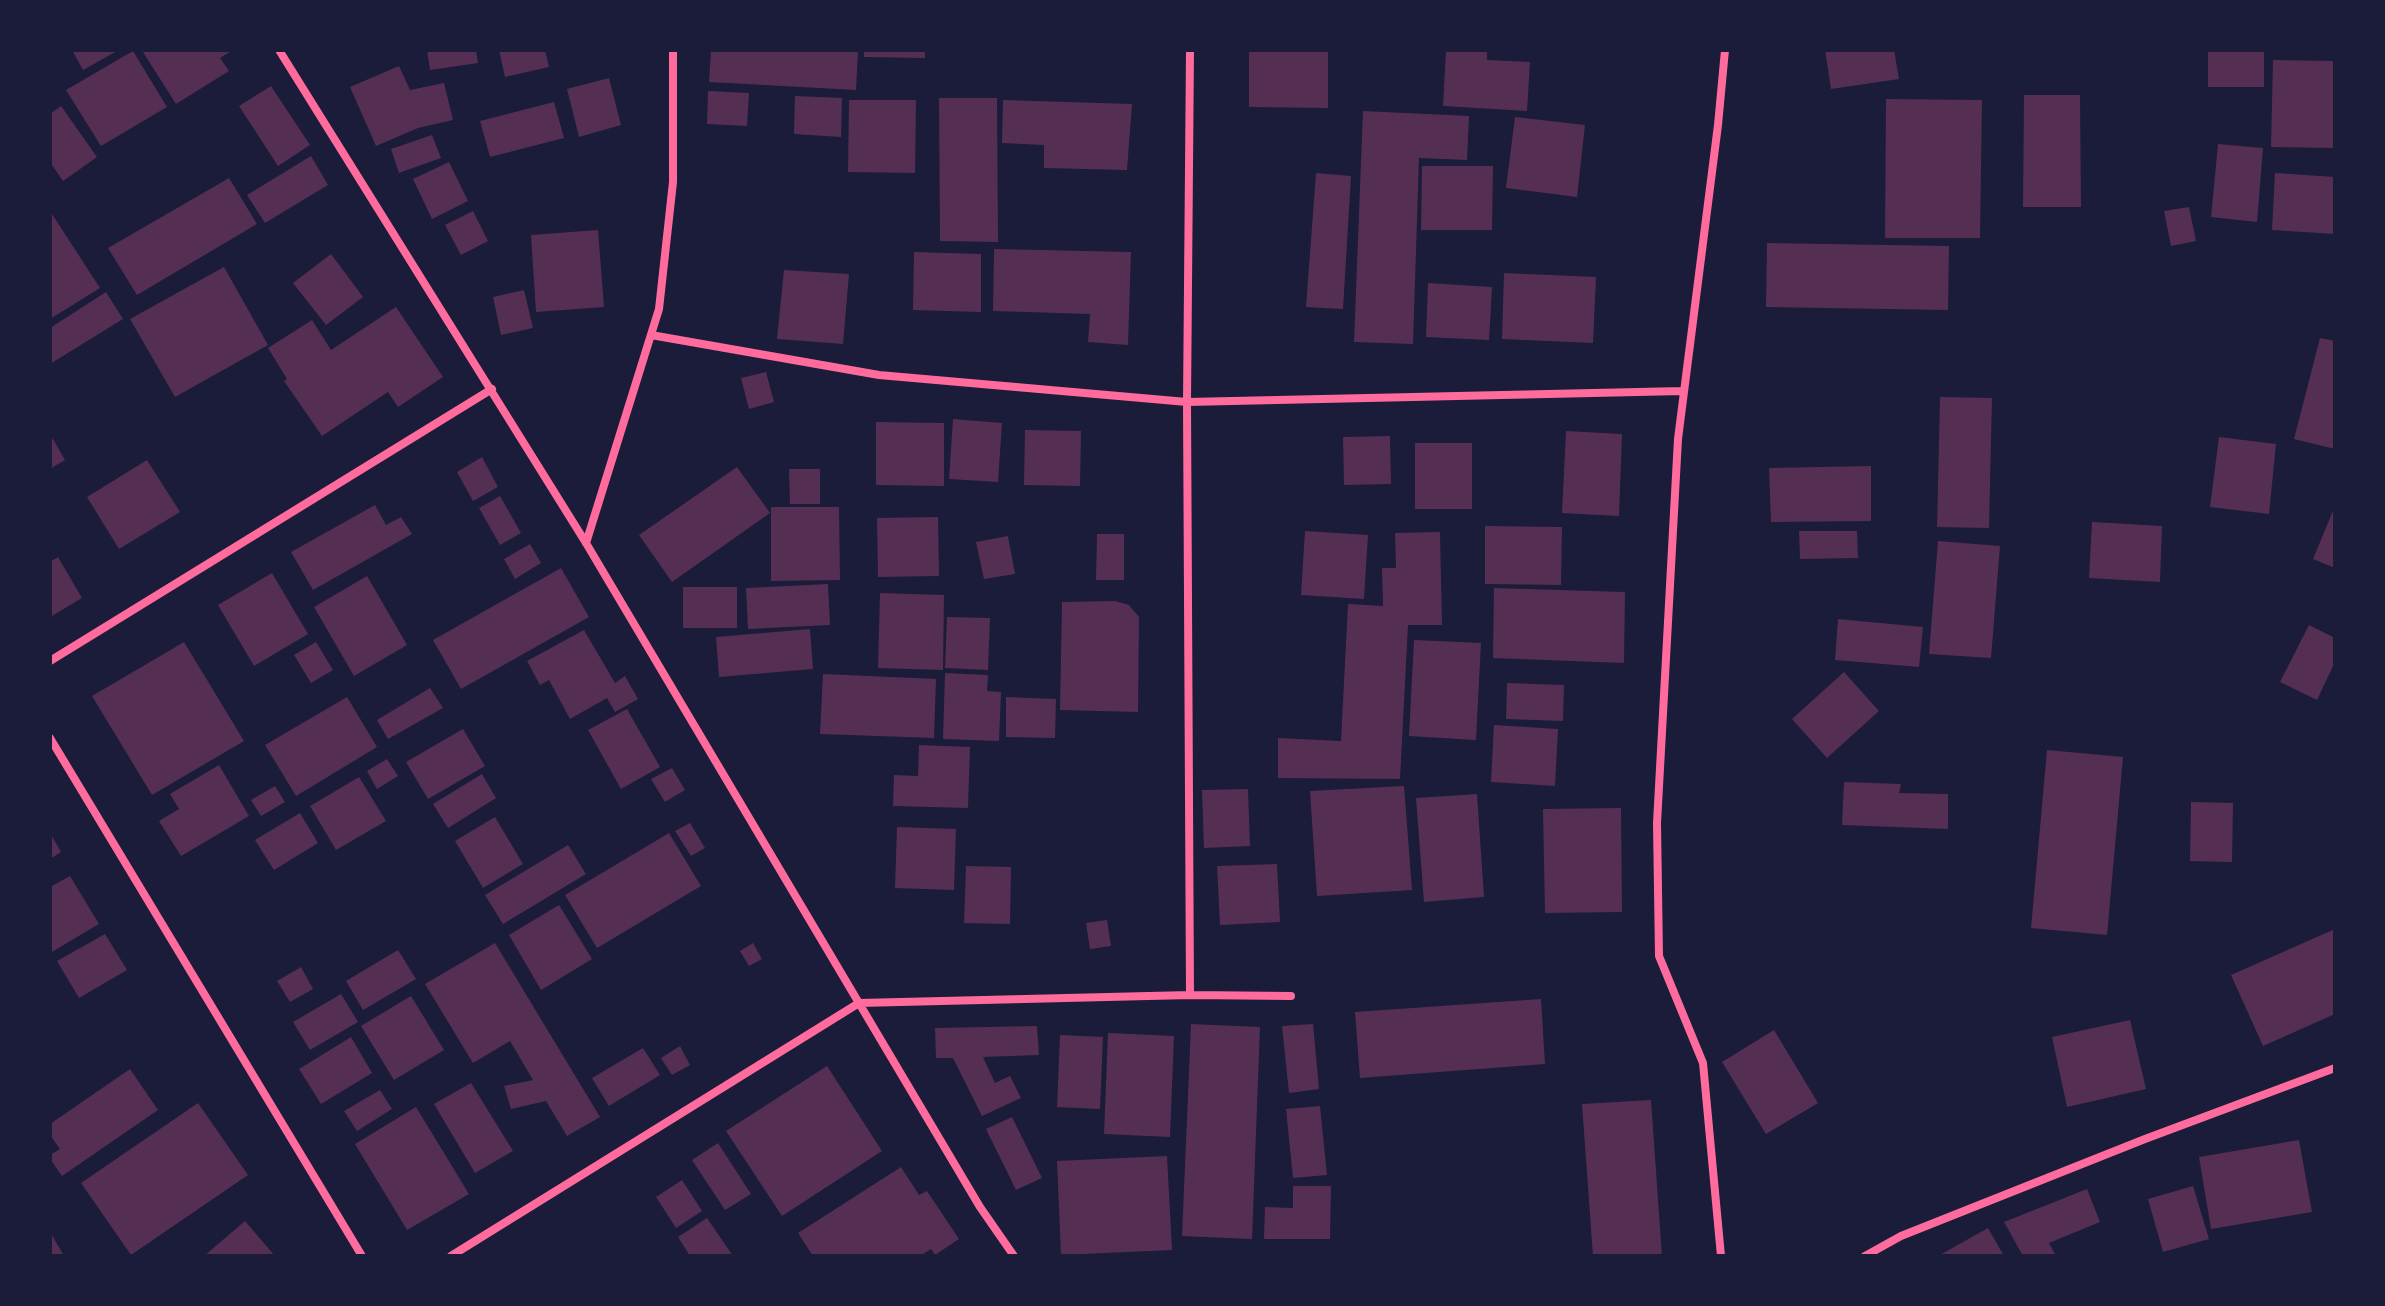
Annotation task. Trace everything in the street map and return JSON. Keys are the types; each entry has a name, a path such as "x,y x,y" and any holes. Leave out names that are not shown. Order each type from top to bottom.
{"street":[{"path":"279,50 586,543 980,1207 1014,1256"},
{"path":"586,543 659,309 673,182 673,50"},
{"path":"1190,50 1187,402 1190,995"},
{"path":"1721,1256 1703,1063 1659,956 1657,823 1678,439 1725,50"},
{"path":"651,335 879,375 1187,402 1683,391"},
{"path":"50,661 492,389"},
{"path":"50,738 362,1256"},
{"path":"451,1256 859,1003 1190,995 1291,996"},
{"path":"1865,1256 1901,1236 2335,1068"}],"building":[{"path":"72,50 119,50 83,70"},
{"path":"233,50 220,58 229,71 176,104 143,52"},
{"path":"427,50 476,50 478,63 430,70"},
{"path":"499,50 545,50 549,67 505,77"},
{"path":"711,50 858,50 856,90 709,82"},
{"path":"864,50 925,50 925,58 864,57"},
{"path":"1249,50 1328,50 1328,108 1249,107"},
{"path":"1446,50 1487,50 1487,60 1530,62 1527,111 1443,106"},
{"path":"1825,50 1894,50 1899,79 1831,89"},
{"path":"2208,50 2264,50 2264,87 2208,87"},
{"path":"133,51 167,107 101,146 66,90"},
{"path":"2273,60 2335,61 2335,148 2271,147"},
{"path":"399,66 410,90 444,83 453,120 418,128 376,146 350,87"},
{"path":"609,78 621,125 579,137 567,89"},
{"path":"271,86 310,145 278,166 239,106"},
{"path":"708,91 749,93 747,126 707,124"},
{"path":"2024,95 2080,95 2081,207 2023,207"},
{"path":"795,96 842,98 841,137 794,134"},
{"path":"939,98 997,98 998,242 940,241"},
{"path":"1886,99 1982,100 1980,238 1885,238"},
{"path":"849,100 916,100 915,173 848,172"},
{"path":"1003,100 1132,104 1127,170 1044,168 1044,145 1002,143"},
{"path":"554,102 564,138 490,157 480,121"},
{"path":"61,106 97,157 63,181 50,162 50,114"},
{"path":"1363,111 1469,116 1467,160 1419,158 1413,344 1354,342"},
{"path":"1515,117 1585,125 1577,197 1506,188"},
{"path":"432,135 441,158 399,173 391,149"},
{"path":"2218,144 2263,148 2257,222 2211,217"},
{"path":"311,156 328,185 265,223 247,195"},
{"path":"449,162 468,201 432,219 413,179"},
{"path":"1422,166 1493,166 1492,230 1421,230"},
{"path":"1316,173 1351,176 1343,309 1306,307"},
{"path":"2275,173 2335,177 2335,234 2272,230"},
{"path":"229,178 257,224 137,295 108,248"},
{"path":"2189,207 2196,241 2171,246 2164,211"},
{"path":"50,211 100,288 50,319"},
{"path":"473,211 488,241 461,255 445,225"},
{"path":"598,230 604,307 536,312 531,235"},
{"path":"1767,243 1949,246 1948,310 1766,307"},
{"path":"994,249 1131,252 1128,345 1088,342 1090,314 993,311"},
{"path":"914,252 981,254 981,312 913,310"},
{"path":"331,254 363,297 326,325 293,283"},
{"path":"224,267 268,345 175,397 130,319"},
{"path":"784,270 849,274 843,344 777,339"},
{"path":"1504,273 1596,277 1593,343 1502,339"},
{"path":"1428,283 1492,287 1489,340 1426,337"},
{"path":"524,290 533,328 501,335 493,297"},
{"path":"106,292 123,319 50,364 50,328"},
{"path":"396,307 443,377 398,407 388,392 322,436 284,381 287,379 268,348 312,320 331,350"},
{"path":"2320,338 2335,341 2335,449 2294,439"},
{"path":"766,372 774,402 749,409 741,378"},
{"path":"1940,397 1992,398 1989,528 1937,527"},
{"path":"953,419 1002,423 998,482 949,479"},
{"path":"876,422 944,423 944,486 876,485"},
{"path":"1025,430 1081,431 1080,486 1024,485"},
{"path":"1566,431 1622,434 1619,516 1562,513"},
{"path":"50,434 65,460 50,469"},
{"path":"1390,436 1391,484 1344,485 1343,437"},
{"path":"2219,437 2276,444 2269,514 2210,507"},
{"path":"1415,443 1472,443 1472,509 1415,509"},
{"path":"482,457 498,487 473,501 457,472"},
{"path":"147,460 180,512 119,549 87,497"},
{"path":"1871,466 1871,521 1771,522 1769,468"},
{"path":"737,467 770,513 672,582 639,535"},
{"path":"789,469 820,469 820,504 790,504"},
{"path":"500,496 521,533 500,545 479,508"},
{"path":"375,505 386,525 401,517 412,534 313,590 291,552"},
{"path":"2335,506 2335,568 2313,559"},
{"path":"771,507 839,507 840,580 771,581"},
{"path":"938,517 939,576 878,577 877,518"},
{"path":"2092,522 2162,526 2160,582 2089,578"},
{"path":"1485,526 1562,527 1561,585 1485,584"},
{"path":"1305,531 1368,535 1364,599 1301,595"},
{"path":"1799,531 1857,531 1858,558 1800,559"},
{"path":"1440,532 1442,625 1408,625 1400,779 1278,778 1278,738 1341,741 1348,604 1383,606 1382,568 1396,568 1395,533"},
{"path":"1097,534 1124,534 1124,580 1096,580"},
{"path":"1008,536 1015,574 984,579 976,542"},
{"path":"1938,541 2000,546 1991,658 1929,654"},
{"path":"530,544 541,563 515,579 504,559"},
{"path":"58,557 82,598 50,617 50,562"},
{"path":"561,568 589,617 461,689 433,640"},
{"path":"272,573 308,634 254,666 218,605"},
{"path":"367,576 407,645 354,676 314,607"},
{"path":"828,584 830,625 748,629 746,588"},
{"path":"683,587 737,587 737,628 683,628"},
{"path":"1494,588 1625,592 1624,663 1493,658"},
{"path":"880,593 944,595 943,670 878,668"},
{"path":"1115,601 1129,605 1139,617 1138,712 1060,710 1062,602"},
{"path":"947,617 990,618 988,670 945,668"},
{"path":"1838,619 1923,627 1919,667 1835,660"},
{"path":"2309,625 2335,638 2335,662 2317,700 2280,682"},
{"path":"810,629 813,669 719,677 716,637"},
{"path":"584,630 615,683 625,676 638,699 615,712 607,698 570,719 549,680 540,685 527,661"},
{"path":"1414,640 1481,643 1476,740 1409,736"},
{"path":"184,642 244,741 152,795 92,696"},
{"path":"316,642 333,670 311,683 294,655"},
{"path":"1844,672 1879,711 1827,758 1792,719"},
{"path":"945,673 988,675 987,691 1001,692 999,741 943,739"},
{"path":"823,674 936,679 934,738 820,734"},
{"path":"1507,683 1564,685 1563,721 1506,719"},
{"path":"430,688 443,708 388,739 377,720"},
{"path":"347,697 377,747 296,796 265,745"},
{"path":"1006,697 1056,699 1055,738 1006,737"},
{"path":"627,709 660,767 621,789 588,730"},
{"path":"1494,725 1558,729 1555,786 1491,782"},
{"path":"463,729 485,766 428,799 406,762"},
{"path":"919,745 970,747 968,808 893,806 894,775 918,776"},
{"path":"2047,750 2123,757 2107,935 2031,928"},
{"path":"387,759 398,776 377,789 367,771"},
{"path":"219,765 249,816 181,856 159,821 179,809 170,794"},
{"path":"672,768 685,790 665,802 651,779"},
{"path":"482,774 496,798 448,828 433,804"},
{"path":"359,777 386,821 336,850 310,806"},
{"path":"1844,782 1901,784 1899,793 1948,794 1948,829 1842,825"},
{"path":"275,786 285,802 261,816 251,800"},
{"path":"1404,786 1412,890 1317,896 1310,791"},
{"path":"1248,789 1250,846 1204,848 1202,790"},
{"path":"1477,794 1484,897 1424,902 1416,798"},
{"path":"2191,802 2233,803 2232,862 2190,861"},
{"path":"1621,808 1622,912 1545,913 1543,809"},
{"path":"300,813 318,843 274,870 255,840"},
{"path":"495,817 523,864 483,888 455,841"},
{"path":"690,823 705,848 691,856 675,831"},
{"path":"897,827 956,829 954,890 895,888"},
{"path":"50,833 61,852 50,859"},
{"path":"669,833 701,886 597,948 565,895"},
{"path":"568,845 586,874 503,924 485,895"},
{"path":"1277,864 1280,922 1220,925 1217,866"},
{"path":"966,866 1011,867 1010,924 964,923"},
{"path":"70,876 99,924 50,953 50,887"},
{"path":"559,905 592,959 541,990 509,935"},
{"path":"1107,920 1111,946 1090,949 1086,923"},
{"path":"2335,929 2335,1014 2263,1046 2231,975"},
{"path":"105,934 127,970 79,998 57,961"},
{"path":"495,943 600,1117 567,1136 546,1101 511,1109 504,1086 533,1080 510,1041 473,1063 425,984"},
{"path":"753,943 762,959 749,966 740,951"},
{"path":"398,950 416,979 363,1010 346,981"},
{"path":"301,967 313,989 290,1002 277,981"},
{"path":"341,994 358,1022 310,1050 293,1022"},
{"path":"411,996 444,1050 394,1080 361,1026"},
{"path":"1541,999 1545,1064 1360,1078 1355,1012"},
{"path":"2130,1020 2146,1089 2067,1107 2052,1037"},
{"path":"1191,1024 1260,1027 1252,1239 1182,1236"},
{"path":"1313,1024 1319,1089 1289,1093 1282,1026"},
{"path":"1037,1026 1039,1055 983,1057 995,1083 1010,1076 1021,1098 982,1116 953,1058 936,1058 935,1028"},
{"path":"1774,1030 1818,1103 1766,1134 1722,1062"},
{"path":"1108,1033 1174,1036 1170,1137 1104,1134"},
{"path":"1060,1035 1103,1037 1100,1109 1057,1107"},
{"path":"351,1037 372,1073 321,1104 299,1069"},
{"path":"680,1046 690,1065 672,1075 661,1058"},
{"path":"643,1048 660,1075 609,1106 592,1078"},
{"path":"827,1066 882,1151 782,1216 726,1131"},
{"path":"130,1069 158,1110 62,1176 50,1159 50,1155 60,1149 50,1135 50,1124"},
{"path":"471,1083 513,1151 475,1173 434,1104"},
{"path":"380,1090 392,1109 357,1131 344,1111"},
{"path":"1651,1100 1662,1256 1593,1256 1582,1104"},
{"path":"198,1103 248,1175 131,1255 81,1183"},
{"path":"1320,1106 1327,1175 1293,1178 1286,1109"},
{"path":"416,1107 469,1194 407,1230 355,1144"},
{"path":"1012,1117 1042,1178 1016,1190 986,1129"},
{"path":"2299,1140 2312,1212 2211,1229 2199,1157"},
{"path":"718,1143 751,1194 725,1210 692,1160"},
{"path":"1167,1156 1172,1250 1061,1255 1057,1161"},
{"path":"901,1167 919,1195 927,1191 959,1239 935,1255 931,1249 920,1256 813,1256 798,1233"},
{"path":"682,1180 702,1211 676,1228 656,1197"},
{"path":"1293,1186 1331,1186 1330,1239 1264,1239 1265,1207 1293,1208"},
{"path":"2193,1186 2209,1239 2163,1252 2148,1199"},
{"path":"2087,1189 2100,1222 2049,1243 2056,1256 2023,1256 2004,1222"},
{"path":"707,1218 733,1256 690,1256 678,1237"},
{"path":"245,1221 275,1256 204,1256"},
{"path":"1988,1228 2004,1256 1938,1256"},
{"path":"50,1232 64,1256 50,1256"}]}
